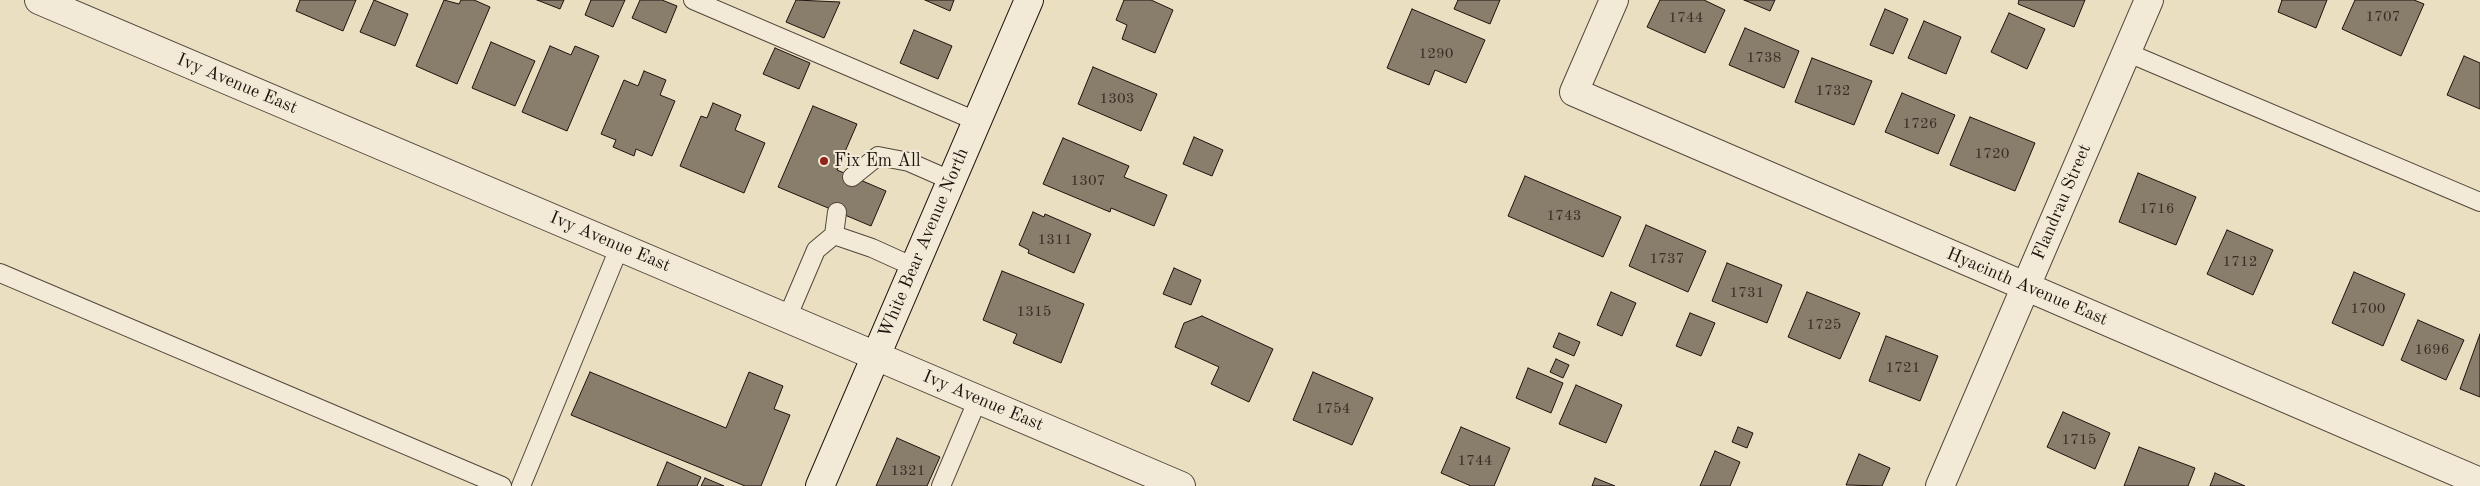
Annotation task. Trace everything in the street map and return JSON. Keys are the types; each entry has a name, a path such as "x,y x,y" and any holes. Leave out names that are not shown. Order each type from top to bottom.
{"street":[{"name":"Ivy Avenue East","path":"39,0 1181,486"},
{"name":"White Bear Avenue North","path":"820,486 950,180 1030,0"},
{"name":"Hyacinth Avenue East","path":"1614,0 1574,92 2480,482"},
{"name":"Flandrau Street","path":"1940,486 2149,0"}],"lane":[{"path":"693,0 976,121"},
{"path":"2126,52 2480,202"},
{"path":"852,177 878,156 909,162 950,180"},
{"path":"787,318 816,250 834,235 837,212"},
{"path":"834,235 872,248 914,267"},
{"path":"521,486 620,246"},
{"path":"0,273 502,486"},
{"path":"941,486 978,400"}],"building":[{"path":"300,0 356,0 343,31 296,11"},
{"path":"374,0 408,14 395,46 360,32"},
{"path":"444,0 459,4 461,0 474,0 490,7 457,84 416,66"},
{"path":"537,0 564,0 560,9"},
{"path":"591,0 625,0 613,27 585,15"},
{"path":"640,0 662,0 677,6 666,33 632,18"},
{"path":"796,0 840,2 824,38 786,22"},
{"path":"925,0 954,0 950,11"},
{"path":"1124,0 1151,0 1173,10 1155,53 1122,39 1127,25 1116,20"},
{"path":"1458,0 1500,0 1490,24 1454,9"},
{"path":"1660,0 1704,0 1725,10 1705,53 1647,27"},
{"path":"1744,0 1775,0 1770,11"},
{"path":"2019,0 2085,0 2074,27 2018,4"},
{"path":"2282,0 2327,0 2316,28 2278,12"},
{"path":"2355,0 2414,0 2424,4 2401,56 2342,29"},
{"path":"1412,9 1485,40 1466,83 1435,70 1429,85 1387,68"},
{"path":"1885,9 1908,19 1893,54 1870,45"},
{"path":"2009,13 2045,29 2027,69 1991,52"},
{"path":"1924,21 1961,37 1946,74 1908,58"},
{"path":"1745,28 1799,51 1784,88 1729,65"},
{"path":"914,30 952,46 938,79 900,63"},
{"path":"491,42 535,61 515,106 472,88"},
{"path":"550,46 571,55 575,46 599,56 567,131 522,112"},
{"path":"775,48 810,63 799,89 763,74"},
{"path":"2464,56 2480,63 2480,109 2447,95"},
{"path":"1812,58 1872,81 1854,125 1795,102"},
{"path":"1093,67 1157,94 1141,131 1078,104"},
{"path":"644,71 666,80 660,95 675,101 652,156 636,149 634,156 613,147 616,140 601,134 624,80 638,86"},
{"path":"1902,93 1955,115 1938,154 1885,132"},
{"path":"713,103 741,115 735,130 765,143 744,193 680,166 701,116 707,118"},
{"path":"813,106 857,124 837,170 886,191 871,226 778,187"},
{"path":"1970,117 2035,143 2015,191 1950,165"},
{"path":"1194,137 1223,150 1212,176 1183,164"},
{"path":"1063,138 1129,166 1124,177 1167,195 1154,226 1111,208 1110,212 1043,184"},
{"path":"2138,173 2196,197 2176,245 2119,222"},
{"path":"1525,176 1621,217 1603,257 1508,216"},
{"path":"1033,212 1044,217 1045,214 1091,234 1074,273 1028,253 1029,250 1019,245"},
{"path":"1646,225 1706,251 1688,292 1629,266"},
{"path":"2227,230 2273,250 2253,295 2207,274"},
{"path":"1727,263 1782,285 1767,323 1712,301"},
{"path":"1174,268 1201,280 1191,305 1163,294"},
{"path":"1002,271 1084,304 1061,363 1013,343 1017,334 983,320"},
{"path":"2354,272 2405,294 2383,346 2332,323"},
{"path":"1611,292 1636,303 1622,336 1597,325"},
{"path":"1807,292 1860,313 1840,359 1788,337"},
{"path":"1690,313 1715,323 1701,356 1676,346"},
{"path":"1202,316 1273,349 1249,402 1211,384 1219,367 1175,347 1184,323"},
{"path":"2418,320 2464,340 2446,380 2401,360"},
{"path":"1559,333 1580,342 1574,356 1553,347"},
{"path":"2480,334 2480,397 2460,389"},
{"path":"1886,336 1938,356 1920,401 1869,381"},
{"path":"1556,359 1569,365 1563,378 1550,372"},
{"path":"1528,368 1563,383 1551,413 1516,398"},
{"path":"590,372 726,428 749,372 783,386 774,409 790,415 761,486 745,486 571,415"},
{"path":"1313,372 1373,398 1352,445 1293,420"},
{"path":"1576,385 1622,405 1606,443 1559,424"},
{"path":"2063,412 2110,433 2095,469 2047,447"},
{"path":"1461,427 1510,448 1494,486 1471,486 1441,473"},
{"path":"1738,427 1753,433 1747,448 1732,442"},
{"path":"897,438 940,457 927,486 876,486"},
{"path":"2139,447 2195,468 2188,486 2124,486"},
{"path":"1715,451 1740,462 1730,486 1700,486"},
{"path":"1859,454 1890,468 1882,486 1846,485"},
{"path":"667,462 701,477 697,486 657,486"},
{"path":"2215,473 2245,486 2210,486"},
{"path":"705,478 724,486 701,486"},
{"path":"1595,478 1615,486 1592,486"}],"place":[{"name":"Fix Em All","path":"824,161"}]}
